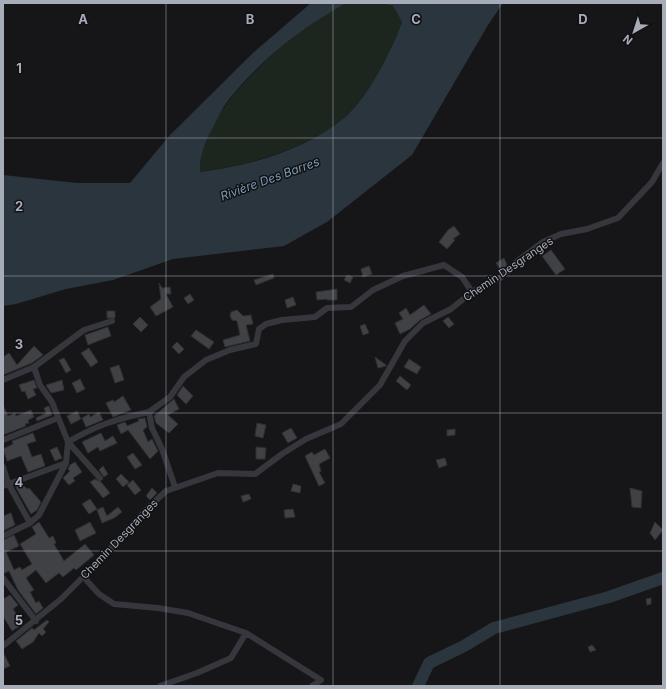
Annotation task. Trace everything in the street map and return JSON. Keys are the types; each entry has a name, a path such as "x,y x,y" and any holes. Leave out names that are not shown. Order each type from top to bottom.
{"street":[{"name":"Chemin Desgranges","path":"3,646 36,621 97,563 146,510 166,491 218,473 254,474 306,439 341,424 380,386 405,341 422,323 451,309 472,292 500,278 520,259 543,242 561,234 587,229 618,218 652,182 663,163"},
{"path":"68,442 98,425 149,412 170,396 184,376 206,360 230,350 256,344 259,329 266,324 282,320 316,317 327,308 351,307 373,290 403,276 444,265 462,277 472,292"},
{"path":"3,380 34,367 84,330 112,321"},
{"path":"34,367 40,385 52,402 68,442 100,478"},
{"path":"149,412 152,428 162,449 175,487"},
{"path":"3,440 58,418"},
{"path":"3,536 30,523 39,516 66,463 68,442"},
{"path":"5,485 66,463"},
{"path":"3,467 5,485 30,523"},
{"path":"85,574 86,581 114,604 158,608 188,613 246,633 320,680 312,686"},
{"path":"3,578 36,621"},
{"path":"160,686 197,673 231,658 246,633"}],"shaded area":[{"path":"346,3 382,3 393,6 402,22 378,73 353,109 344,118 328,129 312,139 294,147 257,160 200,172 202,151 211,129 224,107 241,86 280,48 324,15"}],"water":[{"name":"Rivière Des Barres","path":"311,3 346,3 297,34 267,59 239,87 225,105 207,139 203,150 200,172 238,166 294,148 329,129 353,110 370,87 378,73 402,22 393,6 382,3 503,3 488,25 412,155 327,222 284,246 173,259 113,280 66,289 16,304 3,306 3,175 77,183 130,183 170,135 254,52"}],"building":[{"path":"454,226 460,234 453,239 455,240 447,249 439,242 448,230"},
{"path":"551,250 565,269 556,275 542,256"},
{"path":"504,258 507,265 501,271 496,263"},
{"path":"369,266 372,274 363,277 361,269"},
{"path":"273,274 274,278 256,285 254,280"},
{"path":"347,275 353,277 350,283 344,280"},
{"path":"159,283 162,288 170,287 171,294 166,294 173,307 156,316 150,307 161,299"},
{"path":"337,289 337,300 317,300 316,292"},
{"path":"190,294 194,300 188,304 184,298"},
{"path":"293,297 296,305 287,308 285,300"},
{"path":"424,305 431,314 420,320 410,329 400,334 395,323 403,319 399,313 406,308 410,315"},
{"path":"237,310 243,316 251,315 253,324 246,325 250,341 225,347 223,340 240,335 237,321 232,320 230,316 231,312"},
{"path":"107,311 115,311 115,318 107,318"},
{"path":"140,317 148,325 141,332 133,324"},
{"path":"448,317 454,324 449,328 443,321"},
{"path":"365,324 369,333 363,335 360,326"},
{"path":"108,327 111,336 88,345 85,335"},
{"path":"196,330 214,342 209,349 191,336"},
{"path":"177,342 184,349 179,354 172,347"},
{"path":"34,346 43,355 32,363 3,375 3,357 9,353 17,365"},
{"path":"89,348 98,362 91,367 81,353"},
{"path":"375,357 386,365 386,366 378,368"},
{"path":"64,358 71,370 66,373 59,360"},
{"path":"409,359 421,367 417,374 404,367"},
{"path":"119,365 124,380 115,383 110,368"},
{"path":"400,376 411,385 407,390 396,381"},
{"path":"80,379 85,389 77,393 72,383"},
{"path":"34,380 37,388 33,389 36,395 28,399 25,391 22,392 19,385"},
{"path":"62,380 64,390 51,393 46,385"},
{"path":"183,386 193,396 186,404 177,395"},
{"path":"123,396 131,410 113,417 106,403 113,400 114,402"},
{"path":"174,399 179,409 168,415 178,424 169,433 156,423 154,416"},
{"path":"3,405 8,416 15,413 16,416 31,410 34,417 28,420 29,423 25,424 26,426 3,435"},
{"path":"49,406 52,415 37,421 36,418 46,413 44,408"},
{"path":"77,411 81,419 71,424 67,416"},
{"path":"99,412 103,420 86,427 82,418 89,414 90,417"},
{"path":"145,418 147,427 143,430 148,442 152,439 158,451 150,459 128,430 121,434 117,425 125,422 127,426 139,421 138,419"},
{"path":"257,423 266,425 263,438 255,436"},
{"path":"291,428 297,438 288,443 282,433"},
{"path":"455,429 455,435 447,436 447,430"},
{"path":"33,433 36,441 27,444 32,457 41,454 45,466 28,472 21,456 7,461 3,449 13,444 12,441"},
{"path":"101,433 105,441 113,436 117,443 100,451 98,447 88,453 82,442"},
{"path":"57,447 62,458 55,461 50,450"},
{"path":"256,447 266,448 265,459 256,459"},
{"path":"325,449 330,458 319,464 321,471 319,472 325,483 319,486 305,456 312,452 314,455"},
{"path":"133,453 142,465 135,469 127,457"},
{"path":"445,458 447,465 439,468 436,460"},
{"path":"75,462 82,472 73,478 75,481 69,485 63,478 70,471 68,469 70,465"},
{"path":"103,466 108,474 104,477 99,470"},
{"path":"121,474 129,482 123,487 116,479"},
{"path":"95,479 101,482 110,493 103,498 90,482"},
{"path":"133,480 141,490 135,495 127,485"},
{"path":"22,484 27,489 29,488 41,502 37,510 31,514 15,486"},
{"path":"293,484 301,486 300,493 291,491"},
{"path":"152,488 157,493 150,500 146,496"},
{"path":"630,488 642,491 641,508 632,507"},
{"path":"249,494 251,499 243,502 241,496"},
{"path":"90,499 97,509 89,514 82,504"},
{"path":"103,507 107,516 118,507 122,512 114,518 102,523 97,510"},
{"path":"293,509 295,517 285,518 284,510"},
{"path":"11,513 15,525 3,531 3,516"},
{"path":"39,522 49,538 53,536 56,543 54,544 64,561 85,544 94,555 76,570 74,568 63,577 59,573 46,583 36,570 26,578 34,590 30,592 36,603 39,601 43,608 36,614 18,590 9,571 3,574 3,540 14,535 19,546 6,552 14,570 20,567 22,570 32,564 20,544 36,534 32,527"},
{"path":"90,522 96,533 80,541 75,530"},
{"path":"655,522 663,530 655,540 650,533"},
{"path":"10,595 18,605 13,609 23,624 12,631 3,616 3,599"},
{"path":"651,598 651,604 647,605 646,599"},
{"path":"47,620 49,622 43,629 46,632 42,636 39,633 33,642 22,649 16,641 32,628 34,630"},
{"path":"592,645 596,650 590,652 588,647"},
{"path":"3,652 10,666 3,669"}],"waterway":[{"path":"418,686 429,663 464,646 494,628 609,597 663,578"}]}
